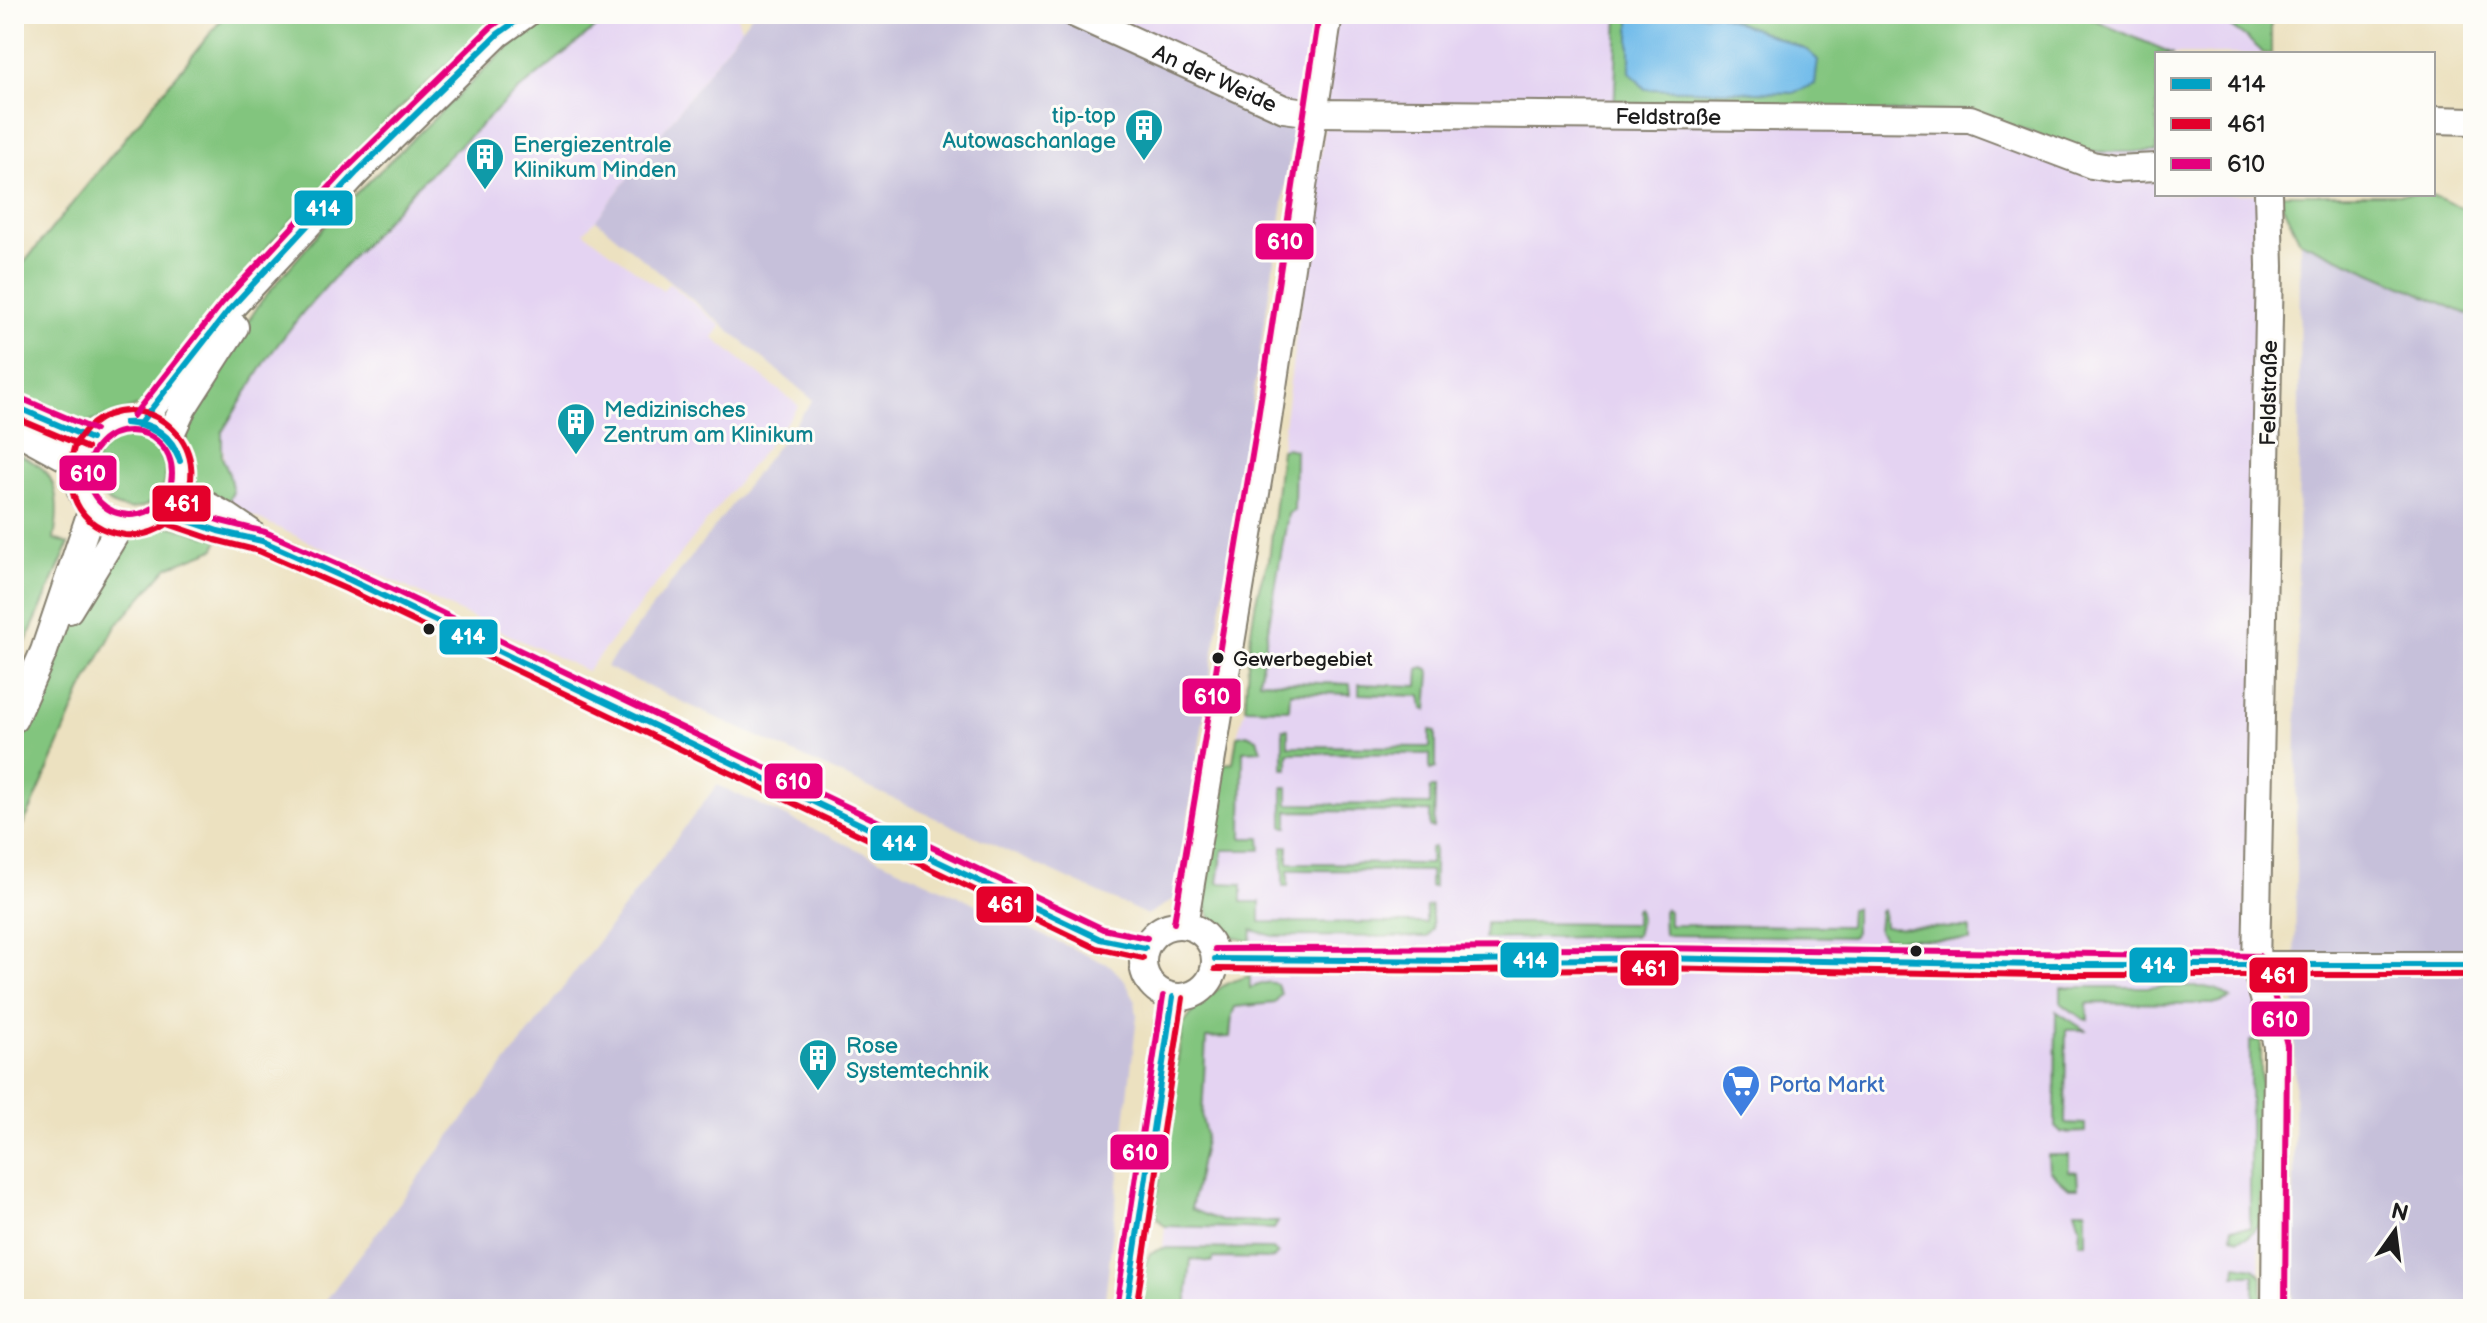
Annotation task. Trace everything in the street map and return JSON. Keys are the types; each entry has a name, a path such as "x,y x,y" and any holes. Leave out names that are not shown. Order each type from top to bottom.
{"street":[{"path":"141,422 229,310 357,172 498,34 526,14"},
{"name":"An der Weide","path":"1075,14 1284,109 1314,113"},
{"path":"1184,925 1266,433 1329,14"},
{"name":"Feldstraße","path":"1314,113 1970,119 2092,165 2115,169 2155,167"},
{"path":"2435,120 2473,121"},
{"name":"Feldstraße","path":"2268,196 2270,281 2256,966 2277,1046 2275,1309"},
{"path":"169,438 183,408 270,268"},
{"path":"14,406 91,439"},
{"path":"141,422 169,438 181,462 180,490 165,513 152,521 121,525 92,509 83,496 78,480 78,464 91,439 113,424 141,422"},
{"path":"14,429 78,464"},
{"path":"180,490 228,517 262,541 526,663 1100,939 1145,948"},
{"path":"14,719 44,651 92,509"},
{"path":"165,513 218,531 262,541"},
{"path":"44,651 121,525"},
{"path":"1184,925 1203,934 1210,942 1215,959 1213,974 1207,985 1197,993 1173,997 1162,994 1147,979 1143,969 1145,948 1161,930 1184,925"},
{"path":"1215,959 1471,961 1651,958 2040,965 2473,965"},
{"path":"1126,1309 1173,997"}],"shaded area":[{"path":"612,14 736,14 741,28 584,232 663,291 669,283 721,326 713,338 799,406 587,671 227,504 222,432 269,356 304,311 415,188 506,101"},
{"path":"752,14 1080,14 1297,112 1176,898 1147,915 606,667 813,400 596,220"},
{"path":"1080,14 1618,14 1614,114 1968,111 2089,152 2155,152 2155,196 2260,196 2268,284 2259,1309 1186,1309 1191,1259 1211,1262 1214,1258 1273,1259 1273,1249 1163,1248 1165,1226 1274,1229 1278,1222 1221,1221 1191,1210 1206,1135 1202,1118 1205,1042 1232,1015 1235,1007 1256,1003 1261,983 1250,988 1252,930 1273,936 1428,937 1431,906 1427,907 1427,923 1260,922 1218,884 1223,850 1261,850 1242,839 1243,750 1261,749 1247,734 1237,736 1245,708 1289,709 1289,692 1350,694 1350,684 1259,681 1296,459 1295,450 1281,449 1325,123"},
{"path":"2079,14 2271,14 2271,52 2169,52"},
{"path":"2300,241 2473,317 2473,1309 2293,1309"},
{"path":"717,785 1111,966 1124,980 1135,999 1137,1016 1104,1309 319,1309"}],"green space":[{"path":"226,14 507,14 459,53 376,131 267,247 145,404 82,425 70,424 14,392 14,275"},
{"path":"549,14 612,14 506,101 415,188 304,311 269,356 222,432 222,457 233,492 227,504 199,489 193,479 185,442 188,422 209,381 262,300 335,214 501,54"},
{"path":"1618,14 1630,14 1630,72 1807,50 1718,14 2079,14 2169,52 2155,52 2155,152 2089,152 1968,111 1614,115"},
{"path":"2221,14 2271,14 2271,52 2262,52 2222,20"},
{"path":"2278,196 2434,196 2473,212 2473,317 2300,241"},
{"path":"130,437 156,447 166,473 156,499 130,509 104,499 94,473 104,447"},
{"path":"1281,449 1295,450 1294,510 1288,514 1259,681 1350,684 1351,694 1290,692 1289,709 1245,708 1254,612 1269,560"},
{"path":"14,451 40,466 49,476 57,502 54,539 69,544 14,669"},
{"path":"169,526 218,539 215,549 168,567 116,626 82,690 14,842 14,748 99,571 127,537 148,529"},
{"path":"1423,667 1430,673 1427,710 1423,709 1421,696 1359,694 1359,684 1418,686 1419,669"},
{"path":"1283,729 1288,729 1288,746 1430,747 1430,730 1436,731 1436,768 1430,770 1430,754 1288,753 1288,769 1283,769"},
{"path":"1247,734 1257,739 1261,750 1243,751 1242,838 1260,838 1261,850 1223,850 1218,883 1242,884 1242,902 1260,902 1260,922 1426,923 1426,907 1431,906 1433,929 1428,937 1273,936 1252,930 1251,941 1229,935 1214,923 1206,906 1204,884 1222,765 1233,762 1237,736"},
{"path":"1283,787 1288,787 1288,804 1430,805 1430,788 1435,788 1434,828 1430,828 1430,812 1288,811 1288,827 1283,827"},
{"path":"1283,846 1288,846 1288,863 1430,864 1430,848 1434,847 1434,887 1430,887 1430,871 1297,870 1288,870 1288,886 1283,886"},
{"path":"1638,908 1640,919 1636,936 1485,939 1486,923 1635,924 1635,909"},
{"path":"1855,908 1855,932 1852,937 1664,935 1665,909 1669,911 1669,925 1849,926 1850,909"},
{"path":"1883,910 1884,927 1970,928 1970,941 1883,938 1878,931 1880,911"},
{"path":"1250,976 1250,988 1273,983 1277,984 1281,994 1275,1003 1235,1007 1230,1037 1206,1038 1202,1118 1206,1135 1191,1209 1221,1221 1278,1222 1274,1229 1165,1226 1156,1217 1156,1199 1183,1025 1212,993 1230,982"},
{"path":"2061,987 2204,987 2216,989 2231,999 2217,1004 2087,1003 2088,1020 2061,1003"},
{"path":"2056,1011 2085,1030 2066,1030 2065,1123 2085,1124 2085,1132 2061,1133 2055,1127"},
{"path":"2261,1039 2261,1221 2248,1237 2238,1239 2232,1236 2231,1228 2250,1228 2250,1041"},
{"path":"2048,1155 2069,1155 2069,1171 2077,1172 2078,1188 2069,1188 2049,1170"},
{"path":"2075,1210 2086,1210 2086,1243 2079,1243 2080,1226"},
{"path":"1163,1248 1273,1249 1278,1254 1273,1259 1214,1258 1211,1262 1191,1259 1186,1309 1139,1309 1145,1264 1150,1253"},
{"path":"2236,1265 2254,1268 2262,1277 2262,1309 2254,1309 2254,1275 2235,1275"}],"water":[{"path":"1630,14 1718,14 1807,50 1818,60 1815,84 1793,93 1645,89 1630,72"}],"transit line":[{"name":"610","path":"133,416 222,303 350,165 491,27 509,14"},
{"name":"414","path":"141,422 229,310 357,172 498,34 526,14"},
{"name":"610","path":"1174,923 1256,431 1319,14"},
{"name":"610","path":"18,397 95,430"},
{"name":"414","path":"14,406 91,439"},
{"name":"461","path":"75,444 71,460 72,490 84,515 95,524 108,531 138,535 159,529 174,517 188,492 191,469 186,447 173,430 156,417 135,411 112,414 88,427 78,440"},
{"name":"461","path":"14,417 87,448"},
{"name":"414","path":"125,423 158,433 171,445 180,461"},
{"name":"414","path":"125,423 144,424 160,432 172,444 180,461"},
{"name":"610","path":"130,431 146,434 160,443 169,457 172,473 169,489 160,503 146,512 130,515 114,512 100,503 91,489 88,473 91,457 100,443 114,434 130,431"},
{"name":"610","path":"168,504 265,532 354,571 1103,929 1147,938"},
{"name":"414","path":"165,513 218,531 262,541 350,580 1100,939 1145,948"},
{"name":"461","path":"162,522 259,551 346,589 1096,948 1143,958"},
{"name":"610","path":"1215,949 1651,948 2259,956 2266,963 2287,1045 2285,1309"},
{"name":"414","path":"1215,959 1471,961 1651,958 2040,965 2473,965"},
{"name":"461","path":"1215,969 1471,971 1651,968 2040,975 2473,975"},
{"name":"610","path":"1116,1308 1163,996"},
{"name":"414","path":"1126,1309 1173,997"},
{"name":"461","path":"1136,1309 1183,998"}],"place":[{"name":"tip-top Autowaschanlage","path":"1144,162"},
{"name":"Energiezentrale Klinikum Minden","path":"485,191"},
{"name":"Medizinisches Zentrum am Klinikum","path":"576,456"},
{"name":"Gewerbegebiet","path":"1218,658"},
{"name":"Rose Systemtechnik","path":"818,1092"},
{"name":"Porta Markt","path":"1741,1118"}]}
